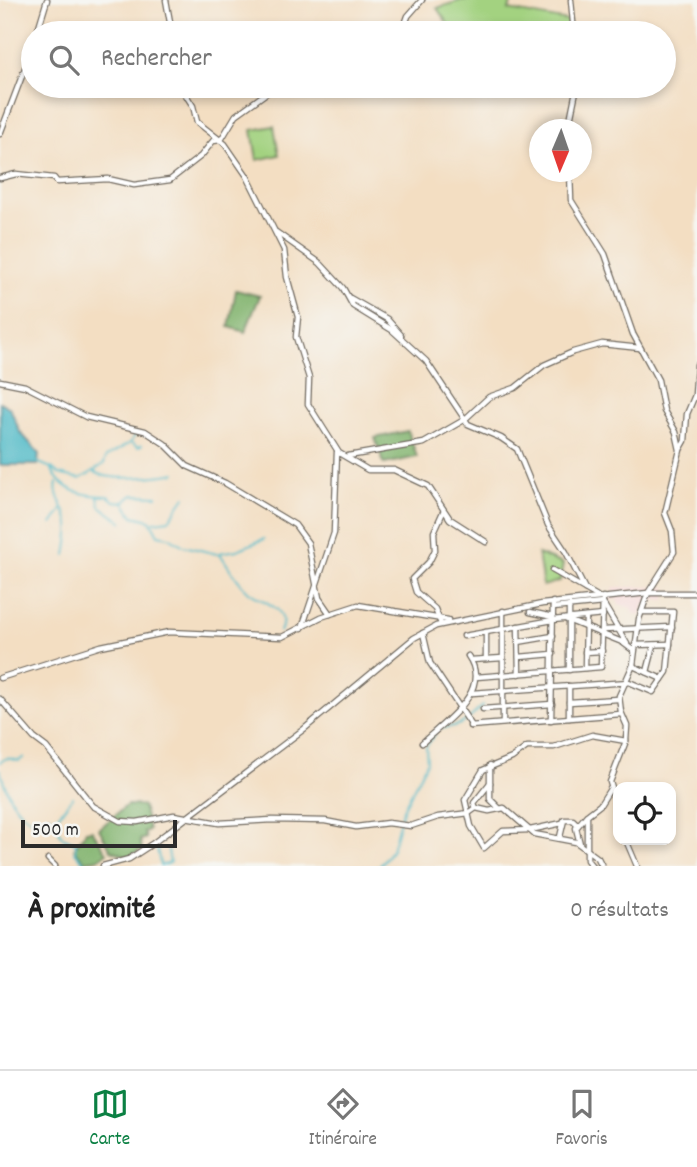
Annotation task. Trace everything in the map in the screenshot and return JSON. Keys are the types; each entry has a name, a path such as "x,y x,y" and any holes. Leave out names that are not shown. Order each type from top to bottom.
{"street":[{"path":"41,21 47,0"},
{"path":"166,0 170,21"},
{"path":"406,21 422,0"},
{"path":"571,0 573,21"},
{"path":"0,134 21,79"},
{"path":"188,98 197,122 221,140 250,180 285,254 287,277 298,317 296,337 309,378 308,404 338,451 373,472 394,470 414,478 433,490 450,519 486,542"},
{"path":"221,140 236,115 259,98"},
{"path":"570,119 575,98"},
{"path":"0,178 25,174 54,178 57,182 108,179 134,185 168,180 183,172 213,141 221,140"},
{"path":"570,182 570,200 605,254 616,281 620,302 657,380 664,411 676,432 680,450"},
{"path":"272,230 320,263 354,306 403,339 430,365 464,420 517,449 548,525 585,589"},
{"path":"347,456 416,446 464,420 489,397 520,385 537,370 568,354 602,344 641,348"},
{"path":"602,866 598,858 580,845 576,835 577,824 613,798 610,780 626,741 627,726 618,699 632,666 633,648 648,593 674,552 672,531 665,513 680,450 685,441 687,414 695,395 697,365"},
{"path":"0,381 25,386 86,417 145,431 165,444 187,466 225,483 295,526 308,544 321,605 330,614"},
{"path":"302,628 334,533 338,451"},
{"path":"442,624 430,603 416,593 412,579 429,562 435,550 434,532 443,509"},
{"path":"552,570 602,599 612,624 633,648"},
{"path":"103,866 136,855 423,633 442,624 503,611 648,593 697,593"},
{"path":"553,605 569,606 602,599"},
{"path":"476,677 601,667 602,599"},
{"path":"0,678 101,646 155,635 183,632 282,637 330,614 363,605 452,621"},
{"path":"551,720 553,605"},
{"path":"569,606 569,670"},
{"path":"503,611 503,723"},
{"path":"472,693 625,682 653,692 667,672 673,611 641,612"},
{"path":"530,612 569,620 603,615"},
{"path":"585,668 586,617"},
{"path":"464,636 553,618"},
{"path":"569,620 585,630 602,633 633,648 670,644"},
{"path":"518,626 519,674"},
{"path":"602,633 619,629 672,627"},
{"path":"486,632 486,659"},
{"path":"423,633 430,663 471,726 621,714"},
{"path":"519,642 553,636"},
{"path":"647,672 654,645"},
{"path":"585,652 602,651"},
{"path":"519,657 552,654"},
{"path":"422,743 472,693 476,677 470,658 503,658"},
{"path":"632,666 662,679"},
{"path":"569,686 569,718"},
{"path":"0,699 100,811 122,822 174,816 219,823 325,821 356,827 387,823 414,826 438,817 467,813 476,808 489,811 499,808 508,809 540,836 562,838 580,845"},
{"path":"569,702 618,699"},
{"path":"483,709 552,704"},
{"path":"577,824 572,819 530,830 503,831 484,848 467,813 465,800 478,777 490,765 512,758 530,747 554,747 592,735 626,741"},
{"path":"490,765 490,799 499,808"},
{"path":"476,808 474,803 491,782"},
{"path":"600,805 610,789"},
{"path":"587,816 587,860 592,866"},
{"path":"562,823 562,838"},
{"path":"562,838 576,835 587,827"},
{"path":"628,845 637,866"},
{"path":"48,859 55,866"}],"shaded area":[{"path":"613,587 666,587 666,600 651,600 649,605 644,605 641,615 634,614 631,608 619,604 617,599 606,601 606,596 614,595"}],"green space":[{"path":"462,0 512,0 509,10 568,21 446,21 437,8"},
{"path":"274,126 279,155 257,160 252,130"},
{"path":"236,290 260,296 245,332 229,327"},
{"path":"408,431 417,457 384,464 375,438"},
{"path":"538,554 563,564 560,581 543,586"},
{"path":"127,805 143,806 149,830 144,832 146,838 140,840 142,849 129,857 111,850 99,829"},
{"path":"92,830 107,853 98,859 84,861 74,849 86,831"}],"water":[{"path":"0,402 10,408 20,432 39,453 38,465 0,465"}],"waterway":[{"path":"95,470 104,464 106,457 130,443 136,434"},
{"path":"131,443 138,447 142,445"},
{"path":"37,462 51,468 61,483 75,491 108,496 114,501 124,502 133,516 150,520 158,535 169,537 184,546 221,555 249,592 279,611 282,617 280,632"},
{"path":"52,468 59,474 80,479 94,471 100,475 121,478 176,473"},
{"path":"57,483 57,493 69,524 66,555"},
{"path":"124,502 133,495 157,496"},
{"path":"98,497 100,506 122,522"},
{"path":"154,522 169,520 185,497"},
{"path":"52,524 63,508"},
{"path":"219,553 237,550 264,539"},
{"path":"441,728 460,724 483,706"},
{"path":"379,866 392,850 403,809 427,762 426,747 435,734"},
{"path":"0,762 7,758 19,761 24,757"},
{"path":"0,770 8,793 22,813 36,822 50,815 62,837 76,843 75,852 87,866"},
{"path":"55,819 73,797"},
{"path":"157,848 160,864"},
{"path":"160,866 170,863 168,850"}]}
